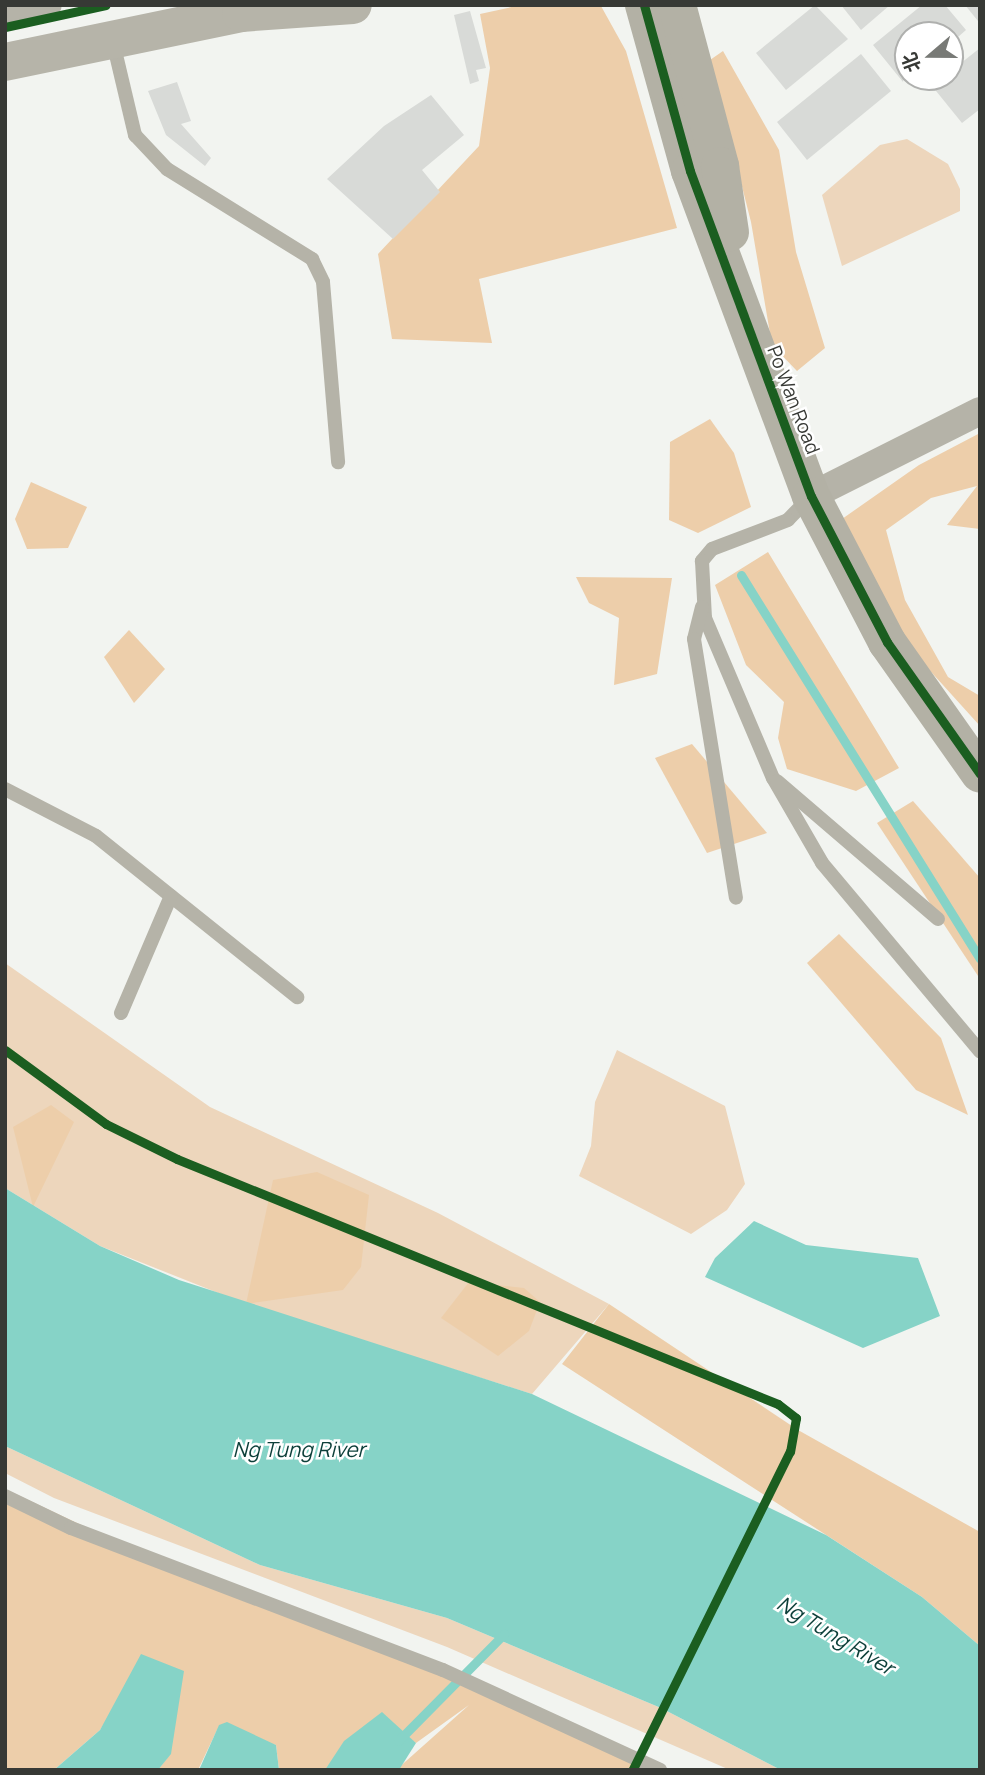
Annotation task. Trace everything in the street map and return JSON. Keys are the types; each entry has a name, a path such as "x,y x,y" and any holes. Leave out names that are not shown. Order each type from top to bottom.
{"main road":[{"path":"5,62 233,9 353,5"}],"street":[{"path":"5,16 48,5"},
{"name":"Po Wan Road","path":"644,5 690,172 811,496 887,642 980,774"},
{"name":"Po Wan Road","path":"677,5 720,166 741,313"},
{"path":"811,496 980,411"}],"lane":[{"path":"112,37 135,135 167,169 312,259 323,282 338,462"},
{"path":"736,898 694,639 703,602 702,561 712,549 788,520 811,496"},
{"path":"703,602 730,688 773,778 822,863 980,1051"},
{"path":"773,778 939,919"},
{"path":"5,789 96,836 297,997"},
{"path":"121,1013 170,896"},
{"path":"5,1496 71,1528 443,1670 660,1770"}],"shaded area":[{"path":"521,5 601,6 626,51 677,228 479,279 492,343 392,339 378,254 479,146 490,68 480,14"},
{"path":"723,51 779,150 796,252 825,348 797,371 772,345 751,222 710,60"},
{"path":"907,139 948,164 960,189 960,211 842,266 822,195 880,145"},
{"path":"710,419 734,453 751,507 698,533 669,520 670,442"},
{"path":"980,433 980,529 947,525 977,486 931,498 886,530 905,600 948,677 980,696 980,726 886,622 842,519 919,465"},
{"path":"31,482 87,507 68,548 27,549 15,519"},
{"path":"768,552 899,768 856,791 787,769 778,738 784,702 746,665 715,585"},
{"path":"576,577 672,578 657,674 614,685 619,618 589,603"},
{"path":"129,630 165,669 134,703 104,657"},
{"path":"692,744 767,833 707,853 655,758"},
{"path":"913,801 980,878 980,979 877,823"},
{"path":"839,934 941,1038 968,1115 916,1090 807,963"},
{"path":"5,963 210,1107 438,1213 609,1304 532,1394 246,1304 100,1246 5,1188"},
{"path":"617,1050 725,1106 745,1184 727,1210 691,1234 579,1176 591,1146 595,1102"},
{"path":"51,1105 74,1122 33,1207 13,1127"},
{"path":"317,1172 369,1195 361,1267 343,1290 246,1304 273,1180"},
{"path":"469,1282 524,1288 540,1302 529,1331 498,1356 441,1318"},
{"path":"609,1304 798,1430 980,1532 980,1646 922,1597 562,1364"},
{"path":"5,1446 260,1565 447,1618 661,1708 781,1770 730,1770 447,1647 54,1498 5,1473"},
{"path":"5,1489 179,1571 443,1670 660,1770 396,1770 469,1705 416,1743 378,1716 327,1770 279,1770 276,1745 217,1730 198,1770 158,1770 171,1753 124,1693 100,1730 54,1770 5,1770"}],"water":[{"name":"Ng Tung River","path":"5,1188 100,1246 179,1280 532,1394 826,1535 922,1597 980,1646 980,1770 781,1770 661,1708 447,1618 260,1565 5,1446"},
{"path":"754,1221 806,1245 918,1258 940,1316 863,1348 705,1277 715,1258"},
{"path":"141,1654 184,1671 171,1754 158,1770 54,1770 100,1730"},
{"path":"382,1712 416,1743 399,1770 325,1770 344,1741"},
{"path":"227,1722 276,1745 279,1770 199,1770 219,1725"}],"building":[{"path":"815,5 848,39 786,90 756,53"},
{"path":"841,5 890,5 861,30"},
{"path":"922,5 945,5 958,21 902,21"},
{"path":"965,5 980,5 980,20 978,21"},
{"path":"470,11 486,68 476,70 479,81 470,84 454,15"},
{"path":"894,28 894,71 873,45"},
{"path":"980,48 980,109 962,123 936,91 964,91 964,61"},
{"path":"861,54 891,91 807,160 777,122"},
{"path":"177,82 191,121 181,124 211,158 205,166 166,135 148,91"},
{"path":"431,95 464,135 422,170 440,192 393,239 327,179 384,126"}],"waterway":[{"path":"741,575 980,959"},
{"path":"398,1741 504,1634"}],"cycle path":[{"path":"5,27 106,5"},
{"path":"644,5 690,171 811,496 887,642 980,774"},
{"path":"5,1050 106,1124 177,1159 778,1404 796,1418 790,1451 632,1770"}]}
